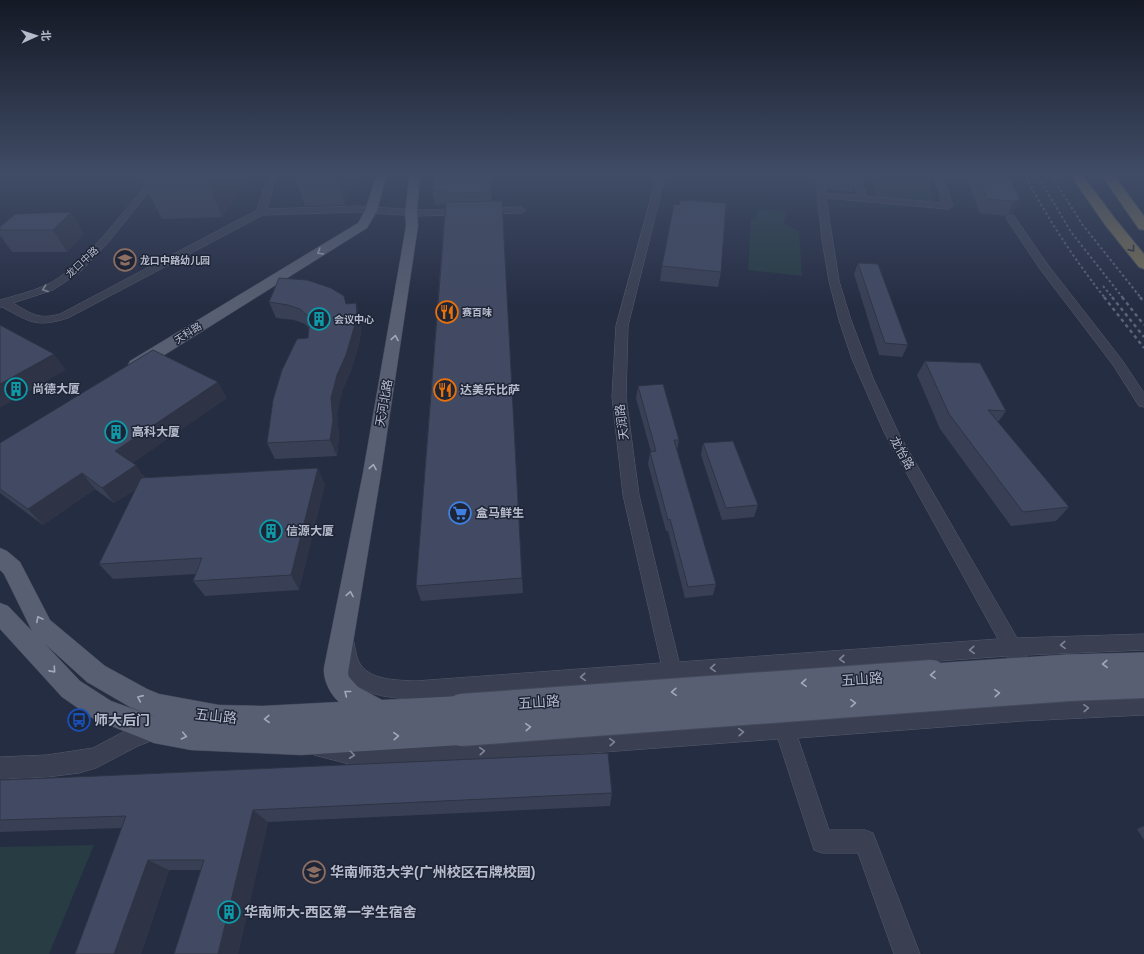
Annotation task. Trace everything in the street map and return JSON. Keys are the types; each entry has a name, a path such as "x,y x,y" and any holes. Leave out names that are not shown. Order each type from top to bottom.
{"highway":[{"path":"1107,218 1144,264"},
{"path":"1138,218 1144,226"}],"main road":[{"name":"天科路","path":"126,371 352,233 363,225 367,218"},
{"name":"天河北路","path":"381,713 356,700 342,690 336,677 338,658 372,473 408,255 412,226 411,218"},
{"name":"五山路","path":"0,557 12,568 42,627 96,674 138,698 160,706 219,718 262,719 381,713 461,720 1144,684"},
{"name":"五山路","path":"0,613 71,689 103,710 154,730 224,741 301,742 674,692 1068,665 1144,663"}],"street":[{"name":"龙口中路","path":"2,303 50,288 76,270 98,248 123,218"},
{"path":"2,303 20,311 30,318 41,321 52,320 64,316 251,218"},
{"name":"天润路","path":"650,218 622,326 619,397 631,495 672,671"},
{"name":"龙怡路","path":"824,218 827,244 836,290 850,333 876,402 892,434 1011,647 1048,710"},
{"path":"1011,218 1044,267 1118,363 1144,402"},
{"path":"343,633 350,665 359,676 372,685 389,689 416,690 1011,647 1144,642"},
{"path":"301,742 349,754 403,757 1048,710 1144,705"},
{"path":"785,729 822,842 865,841 907,954"},
{"path":"0,768 47,766 90,760 132,738 154,730"}],"shaded area":[{"path":"756,218 785,218 784,224 799,231 802,276 748,270 751,220"},
{"path":"94,845 49,954 0,954 0,847"}],"building":[{"path":"11,218 65,218 53,230 0,230 0,227"},
{"path":"445,218 503,218 522,578 416,586"},
{"path":"671,218 725,218 721,272 662,266"},
{"path":"858,263 878,264 908,345 885,343"},
{"path":"279,278 307,280 331,288 344,296 346,304 356,303 357,316 354,328 346,355 337,375 331,398 333,421 330,440 267,443 273,400 282,370 297,339 308,338 310,318 300,309 288,305 269,302"},
{"path":"0,325 54,354 0,384"},
{"name":"高科大厦","path":"153,350 218,382 115,451 136,465 102,488 82,473 28,509 0,489 0,443"},
{"path":"925,361 980,363 1006,411 988,410 1069,507 1023,512 949,414"},
{"path":"663,384 679,440 674,440 716,584 688,587 670,519 668,520 650,452 656,451 638,386"},
{"path":"733,441 758,505 726,508 703,443"},
{"path":"318,468 291,575 193,581 202,558 99,564 141,478"},
{"path":"608,753 612,793 253,810 218,954 174,954 204,860 148,860 114,954 75,954 126,816 0,820 0,780"}],"railway":[{"path":"1049,218 1082,268 1105,298"},
{"path":"1062,218 1071,232 1123,298"},
{"path":"1078,218 1141,298"},
{"path":"1103,286 1113,298"},
{"path":"1104,297 1144,348"},
{"path":"1112,297 1144,337"},
{"path":"1122,297 1144,325"},
{"path":"1140,297 1144,302"}],"place":[{"name":"龙口中路幼儿园","path":"125,260"},
{"name":"赛百味","path":"447,312"},
{"name":"会议中心","path":"319,319"},
{"name":"尚德大厦","path":"16,389"},
{"name":"达美乐比萨","path":"445,390"},
{"name":"高科大厦","path":"116,432"},
{"name":"盒马鲜生","path":"460,513"},
{"name":"信源大厦","path":"271,531"},
{"name":"师大后门","path":"79,720"},
{"name":"华南师范大学(广州校区石牌校园)","path":"314,872"},
{"name":"华南师大-西区第一学生宿舍","path":"229,912"}]}
